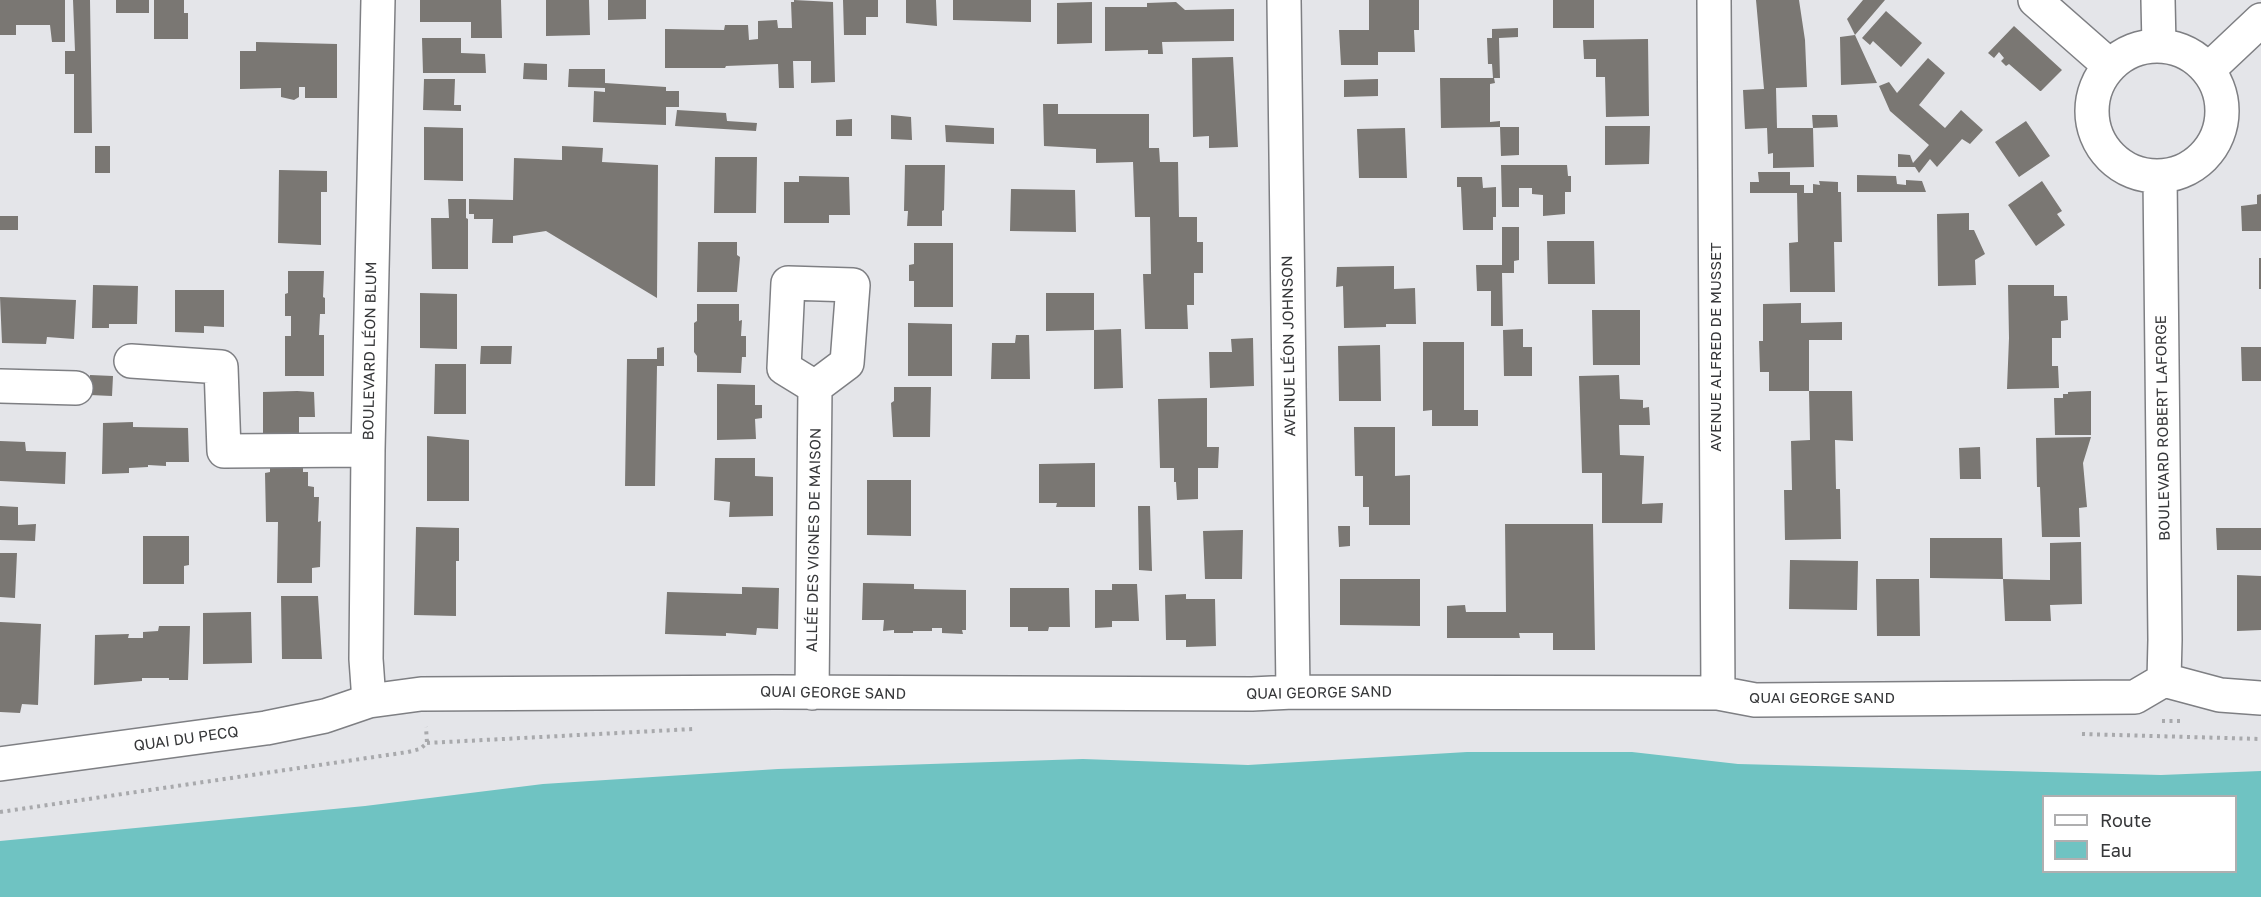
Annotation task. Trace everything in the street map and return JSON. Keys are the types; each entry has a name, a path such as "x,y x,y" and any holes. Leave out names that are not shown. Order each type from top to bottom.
{"street":[{"name":"BOULEVARD LÉON BLUM","path":"369,701 366,659 368,450 378,0"},
{"name":"AVENUE LÉON JOHNSON","path":"1284,0 1293,692"},
{"name":"AVENUE ALFRED DE MUSSET","path":"1714,0 1718,693"},
{"path":"2035,0 2110,66"},
{"path":"2158,0 2159,46"},
{"path":"2208,70 2261,20"},
{"path":"2159,46 2176,49 2192,56 2208,70 2219,90 2222,113 2220,130 2200,160 2182,171 2160,176 2129,170 2116,161 2104,148 2093,120 2093,104 2097,87 2110,66 2136,49 2159,46"},
{"name":"BOULEVARD ROBERT LAFORGE","path":"2160,176 2164,680"},
{"path":"131,362 221,367 224,451 368,450"},
{"path":"0,386 76,388"},
{"name":"ALLÉE DES VIGNES DE MAISON","path":"812,693 815,387"},
{"path":"2164,680 2220,695 2261,698"},
{"name":"QUAI GEORGE SAND","path":"369,701 421,694 812,693 1718,693 1755,700 2136,697 2164,680"},
{"name":"QUAI DU PECQ","path":"0,764 266,728 326,716 369,701"}],"path":[{"path":"0,812 408,752 420,749 427,743 426,722"}],"water":[{"path":"1467,752 1632,752 1738,764 2161,775 2261,771 2261,897 0,897 0,841 365,806 543,784 778,769 1083,759 1248,765"}],"building":[{"path":"0,0 65,0 65,42 52,42 50,25 16,25 16,35 0,35"},
{"path":"73,0 90,0 92,133 74,133 74,74 65,74 65,51 75,51"},
{"path":"116,0 149,0 149,13 116,13"},
{"path":"154,0 184,0 184,13 188,13 188,39 154,39"},
{"path":"420,0 501,0 502,38 471,38 471,22 420,22"},
{"path":"546,0 589,0 590,35 546,36"},
{"path":"608,0 646,0 646,19 608,20"},
{"path":"794,0 833,2 835,82 811,83 811,61 793,61 794,88 779,88 778,64 726,66 725,68 665,68 665,29 724,30 725,25 748,25 749,40 758,39 758,21 777,20 778,28 792,28 791,2"},
{"path":"843,0 878,0 878,17 866,17 866,35 844,35"},
{"path":"906,0 936,0 937,26 906,23"},
{"path":"953,0 1031,0 1031,22 953,20"},
{"path":"1369,0 1419,0 1419,30 1414,30 1415,52 1378,52 1378,65 1341,65 1339,30 1369,30"},
{"path":"1553,0 1594,0 1594,28 1553,28"},
{"path":"1756,0 1799,0 1805,40 1807,87 1776,88 1777,128 1813,128 1814,167 1773,168 1773,153 1768,154 1767,128 1745,129 1743,90 1764,89"},
{"path":"1863,0 1885,0 1855,35 1847,19"},
{"path":"1092,2 1092,43 1057,44 1057,3"},
{"path":"1176,2 1185,10 1234,9 1234,41 1162,42 1163,54 1148,54 1148,50 1105,51 1105,7 1147,7 1147,3"},
{"path":"1886,11 1922,43 1901,67 1873,41 1870,45 1862,38"},
{"path":"2014,26 2062,70 2041,91 2009,64 2006,66 2001,61 2004,58 1999,52 1994,58 1988,53"},
{"path":"1518,28 1518,37 1499,38 1500,78 1493,78 1492,64 1488,64 1487,38 1492,38 1492,29"},
{"path":"1855,35 1877,83 1841,85 1840,37"},
{"path":"422,38 461,38 461,53 485,54 486,73 423,73"},
{"path":"1648,39 1649,116 1606,117 1605,77 1596,77 1596,59 1584,59 1583,40"},
{"path":"256,42 337,44 337,98 305,98 305,87 299,87 299,97 294,100 281,97 281,88 240,89 240,51 256,51"},
{"path":"1233,57 1238,147 1209,148 1209,136 1193,137 1192,58"},
{"path":"1928,58 1945,73 1919,105 1945,128 1961,110 1983,130 1970,144 1962,139 1937,167 1930,159 1919,173 1915,167 1898,167 1898,154 1910,155 1913,163 1929,145 1890,111 1879,86 1889,82 1897,93"},
{"path":"524,63 547,64 547,80 523,79"},
{"path":"569,69 605,69 605,83 666,87 666,91 679,91 679,107 666,107 666,125 593,122 594,91 605,92 605,88 568,87"},
{"path":"1440,78 1494,78 1495,83 1490,84 1490,122 1500,121 1500,127 1441,128"},
{"path":"424,79 455,79 454,105 461,105 461,111 423,110"},
{"path":"1378,79 1378,96 1344,97 1344,80"},
{"path":"1043,104 1058,104 1058,114 1149,114 1149,148 1159,148 1160,162 1178,162 1179,217 1197,217 1197,242 1203,242 1203,273 1194,273 1194,305 1187,305 1188,329 1145,329 1143,274 1151,274 1150,217 1135,217 1133,162 1096,163 1096,149 1044,146"},
{"path":"677,110 726,113 727,121 757,123 756,131 675,126"},
{"path":"891,115 911,117 912,140 891,139"},
{"path":"1812,115 1837,115 1838,127 1813,128"},
{"path":"852,119 852,136 836,136 836,120"},
{"path":"2026,121 2050,156 2019,177 1995,142"},
{"path":"945,125 994,128 994,144 946,142"},
{"path":"1605,126 1650,126 1649,164 1605,165"},
{"path":"424,127 463,128 463,181 424,180"},
{"path":"1500,127 1519,127 1519,155 1501,156"},
{"path":"1405,128 1407,178 1359,178 1357,129"},
{"path":"95,146 110,146 110,173 95,173"},
{"path":"562,146 603,148 602,162 658,165 657,298 546,231 513,236 513,243 492,243 493,219 474,219 474,214 469,214 469,199 513,200 514,158 562,160"},
{"path":"715,157 757,157 756,213 714,213"},
{"path":"905,165 945,165 942,226 907,226 908,211 904,211"},
{"path":"1501,165 1567,165 1568,176 1571,176 1571,192 1565,192 1565,214 1543,216 1543,195 1532,194 1532,188 1519,188 1519,207 1502,207"},
{"path":"279,170 327,171 327,192 321,192 321,245 278,243"},
{"path":"1758,172 1790,172 1790,185 1804,185 1804,193 1813,193 1813,184 1820,185 1819,181 1838,182 1838,192 1841,192 1842,242 1834,242 1835,292 1790,292 1789,243 1798,242 1797,193 1750,193 1750,182 1759,182"},
{"path":"1857,175 1896,176 1897,184 1906,185 1906,180 1922,181 1926,192 1857,192"},
{"path":"799,176 849,177 850,215 829,215 829,223 784,223 784,182 799,182"},
{"path":"1457,177 1482,177 1483,188 1496,187 1496,217 1493,217 1493,230 1463,230 1461,187 1457,187"},
{"path":"2042,181 2062,211 2057,214 2065,225 2036,246 2008,205"},
{"path":"1011,189 1075,190 1076,232 1010,231"},
{"path":"2261,194 2261,231 2242,231 2241,206 2257,204 2257,195"},
{"path":"448,199 466,199 468,269 432,269 431,218 449,218"},
{"path":"1969,213 1969,230 1974,230 1985,254 1975,260 1976,285 1938,286 1937,214"},
{"path":"0,216 18,216 18,230 0,230"},
{"path":"1502,227 1519,227 1519,260 1514,261 1514,273 1502,273 1503,326 1491,326 1491,291 1477,291 1476,265 1502,265"},
{"path":"1547,241 1594,241 1595,284 1548,284"},
{"path":"698,242 737,242 737,255 740,257 737,292 697,292"},
{"path":"914,243 953,243 953,307 914,307 914,281 909,281 909,265 914,264"},
{"path":"2259,258 2261,258 2261,289 2259,289"},
{"path":"1394,266 1394,289 1415,288 1416,324 1344,328 1343,286 1336,287 1337,267"},
{"path":"288,271 324,271 325,314 320,314 319,335 324,335 324,376 285,376 285,336 291,336 291,316 285,316"},
{"path":"93,285 138,286 137,324 109,324 109,328 92,328"},
{"path":"2008,285 2054,285 2054,296 2067,296 2068,320 2061,321 2061,338 2052,338 2052,366 2058,366 2059,388 2007,389"},
{"path":"175,290 224,290 224,327 204,326 204,333 175,332"},
{"path":"420,293 457,294 457,349 420,348"},
{"path":"1046,293 1094,293 1094,330 1046,331"},
{"path":"0,297 76,300 74,339 47,337 46,344 2,343"},
{"path":"1801,303 1801,323 1842,322 1842,340 1809,340 1809,391 1769,391 1769,372 1760,372 1759,341 1763,341 1763,304"},
{"path":"697,304 739,304 739,321 742,320 741,336 746,336 746,357 742,357 741,373 697,372 694,323 697,321"},
{"path":"1592,310 1640,310 1640,365 1593,365"},
{"path":"908,323 952,324 952,376 908,376"},
{"path":"1121,329 1123,388 1094,389 1094,330"},
{"path":"1523,329 1523,347 1532,347 1532,376 1504,376 1503,330"},
{"path":"1016,335 1029,335 1030,379 991,379 992,343 1015,343"},
{"path":"1253,338 1254,386 1210,388 1209,352 1232,352 1231,339"},
{"path":"1423,342 1464,342 1464,410 1478,410 1478,426 1432,426 1432,410 1423,411"},
{"path":"1380,345 1381,401 1339,401 1338,346"},
{"path":"481,346 512,346 511,364 480,364"},
{"path":"664,347 664,366 657,366 655,486 625,486 627,359 657,359 657,348"},
{"path":"2241,347 2261,347 2261,381 2242,381"},
{"path":"435,364 466,364 466,414 434,414"},
{"path":"90,375 113,376 112,396 90,395"},
{"path":"1619,375 1620,399 1643,400 1643,408 1649,407 1650,425 1619,425 1620,455 1644,456 1642,504 1663,503 1662,523 1602,523 1602,473 1582,473 1579,376"},
{"path":"717,384 755,385 755,405 762,405 762,418 755,419 756,439 717,440"},
{"path":"894,387 931,387 930,437 893,437 891,403 894,401"},
{"path":"1809,391 1852,391 1853,441 1835,440 1836,489 1840,489 1841,539 1785,540 1784,490 1792,490 1791,441 1810,440"},
{"path":"2091,391 2091,435 2055,435 2054,398 2063,398 2063,394 2068,394 2068,392"},
{"path":"263,392 314,392 315,417 299,417 299,439 263,440"},
{"path":"1207,398 1207,447 1219,447 1218,468 1198,468 1198,499 1177,500 1174,468 1160,468 1158,399"},
{"path":"133,422 133,427 188,428 189,462 166,462 166,466 148,465 148,467 129,468 129,473 102,474 103,423"},
{"path":"1354,427 1395,427 1395,476 1410,475 1410,525 1369,525 1369,507 1363,507 1363,476 1355,476"},
{"path":"427,436 469,440 469,501 427,501"},
{"path":"2091,437 2083,463 2087,507 2079,508 2080,537 2042,537 2040,487 2037,487 2036,438"},
{"path":"0,441 25,442 26,451 66,452 65,484 0,481"},
{"path":"1980,447 1981,479 1960,479 1959,448"},
{"path":"715,458 755,458 755,476 773,477 773,516 729,517 730,502 714,500"},
{"path":"270,460 303,460 303,472 308,472 308,486 314,487 314,497 319,497 320,567 312,568 312,583 277,583 278,522 266,522 265,473 270,472"},
{"path":"1095,463 1095,507 1056,507 1057,503 1039,503 1039,464"},
{"path":"867,480 911,480 911,536 867,535"},
{"path":"0,506 18,507 18,525 36,524 35,541 0,540"},
{"path":"1138,506 1150,506 1152,571 1139,570"},
{"path":"1505,524 1593,524 1595,650 1553,650 1553,633 1519,633 1520,638 1447,638 1447,606 1465,605 1466,612 1506,612"},
{"path":"1338,526 1350,526 1350,546 1339,547"},
{"path":"416,527 459,528 459,561 456,561 456,616 414,615"},
{"path":"2216,528 2261,528 2261,550 2217,550"},
{"path":"1243,530 1242,579 1205,579 1203,531"},
{"path":"143,536 189,536 189,565 184,566 184,584 143,584"},
{"path":"1930,538 2002,538 2003,579 1930,578"},
{"path":"2081,542 2082,604 2050,605 2051,621 2005,621 2003,579 2050,580 2050,543"},
{"path":"0,553 17,553 15,598 0,597"},
{"path":"1790,560 1858,561 1857,610 1789,609"},
{"path":"2237,575 2261,576 2261,630 2237,631"},
{"path":"1340,579 1420,579 1420,626 1340,625"},
{"path":"1876,579 1919,579 1920,636 1877,636"},
{"path":"863,583 914,584 914,589 966,590 966,630 962,630 963,634 942,633 942,628 932,628 932,631 913,631 913,633 883,631 884,620 862,620"},
{"path":"1112,584 1137,584 1139,621 1112,621 1112,627 1095,628 1095,590 1112,590"},
{"path":"742,587 779,588 778,629 757,628 756,635 665,634 667,592 742,594"},
{"path":"1010,588 1069,588 1070,627 1049,627 1048,631 1028,631 1028,627 1010,627"},
{"path":"1186,594 1186,599 1215,599 1216,646 1186,647 1186,640 1166,640 1165,595"},
{"path":"281,596 318,596 322,659 282,659"},
{"path":"251,612 252,663 203,664 203,613"},
{"path":"0,622 41,624 38,705 22,704 20,713 0,712"},
{"path":"159,626 190,626 188,680 142,678 142,681 94,685 95,635 129,634 128,638 143,638 143,632 158,631"}]}
